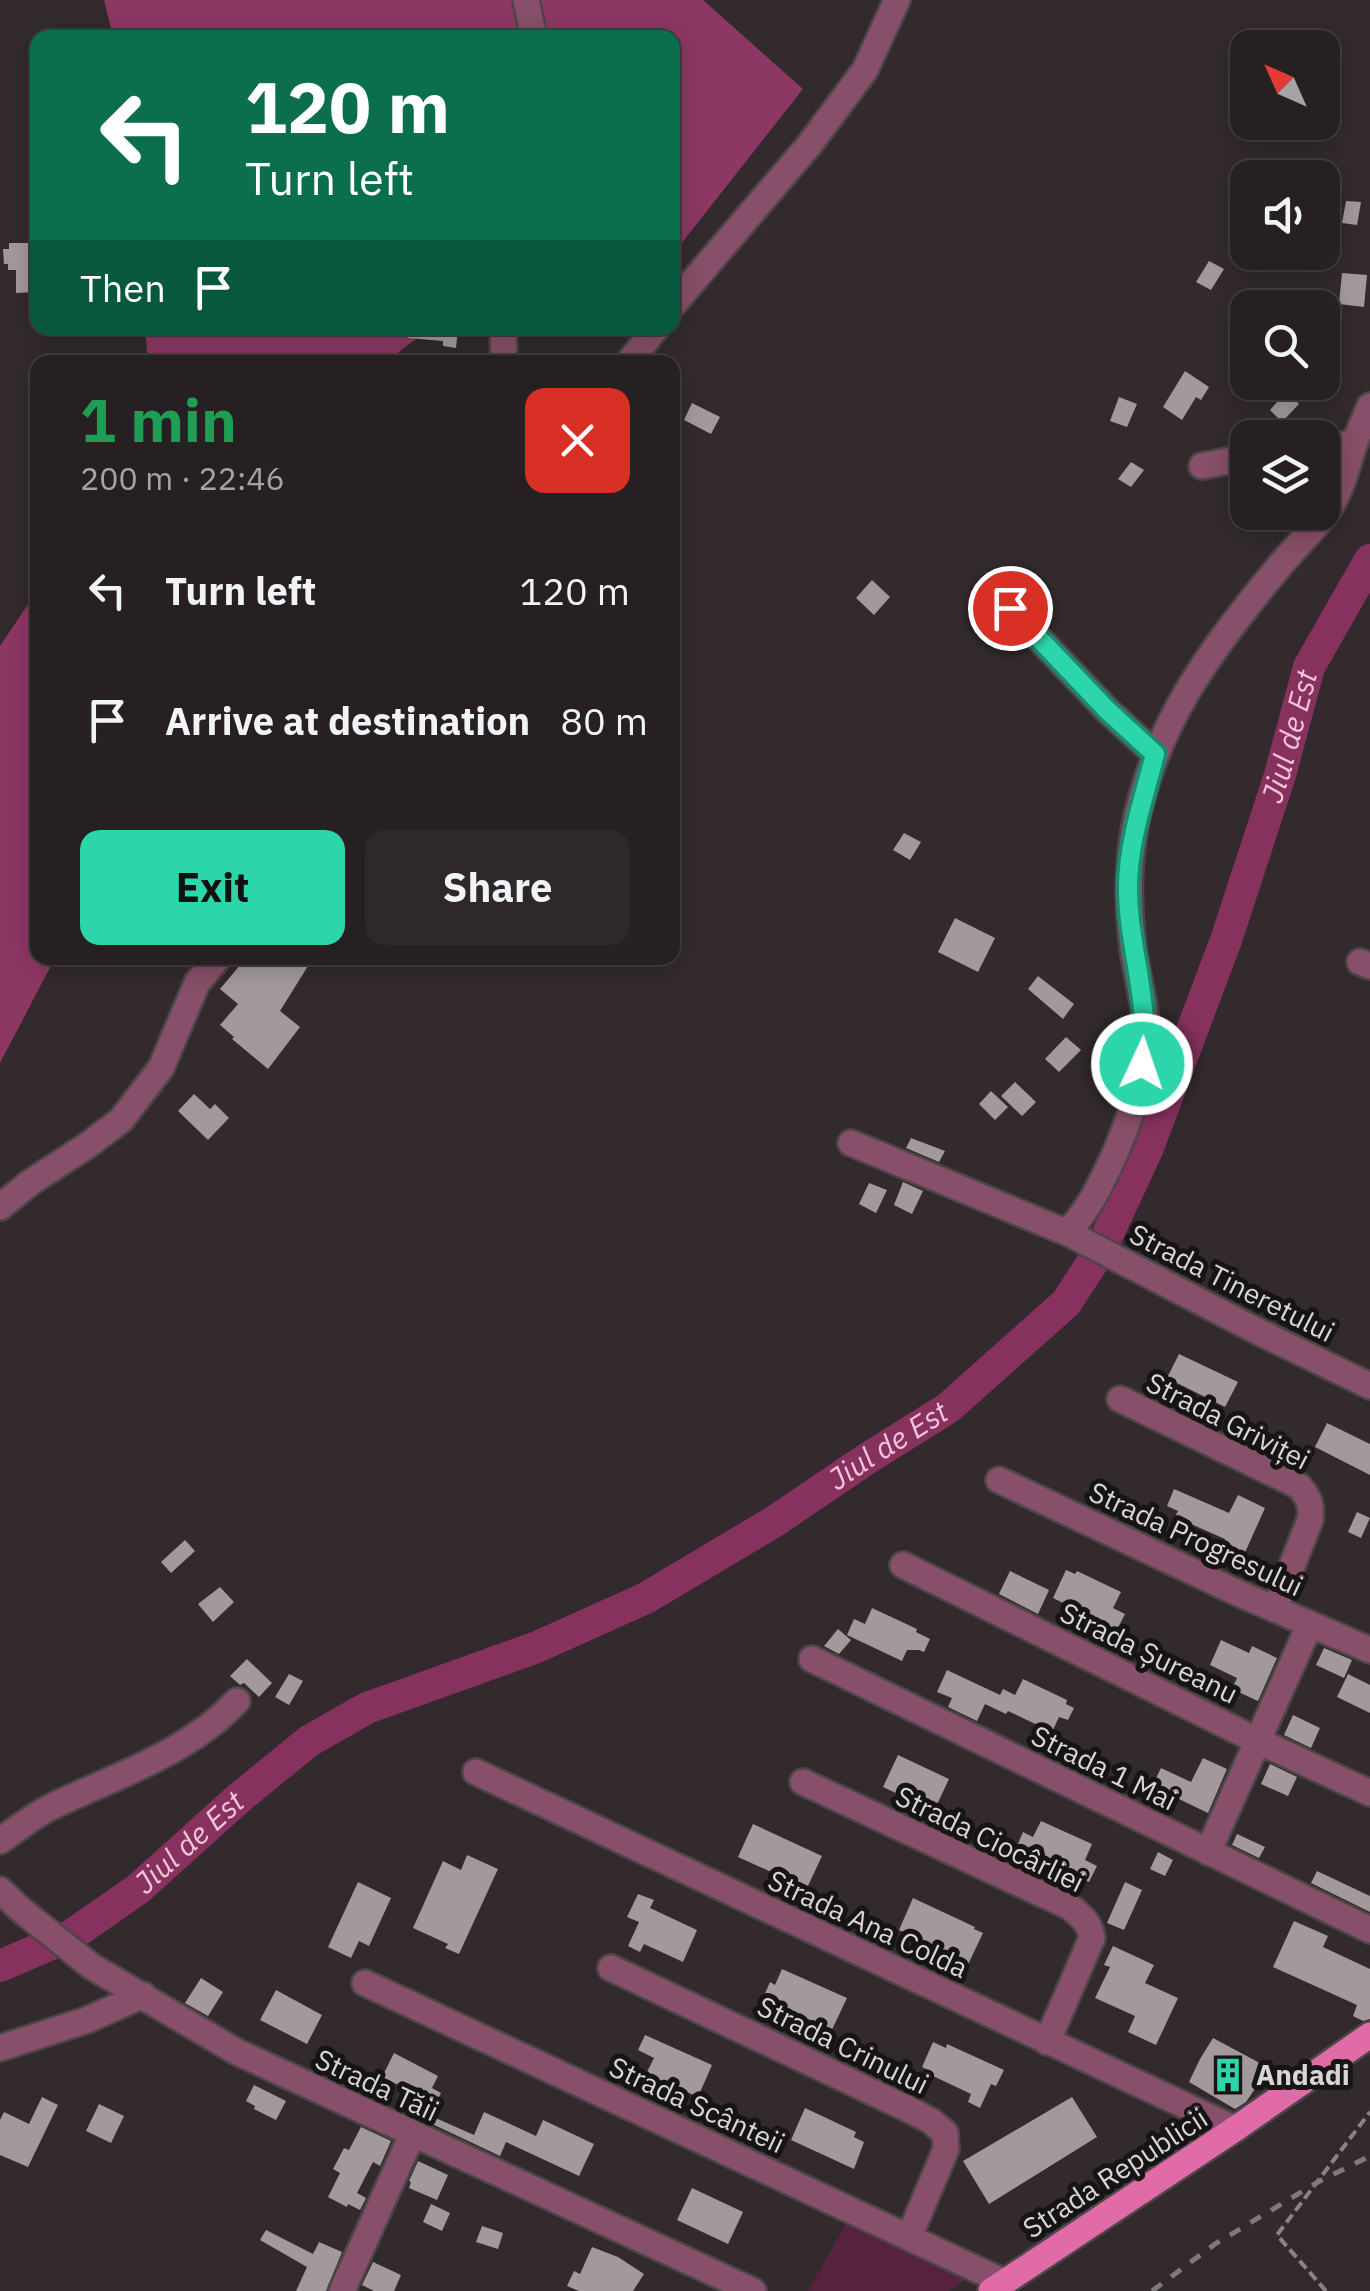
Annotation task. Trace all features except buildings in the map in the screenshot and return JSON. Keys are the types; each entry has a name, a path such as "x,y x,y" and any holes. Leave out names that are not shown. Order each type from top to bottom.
{"main road":[{"name":"Strada Republicii","path":"998,2286 1370,2036"}],"street":[{"path":"526,0 532,30"},
{"path":"680,297 810,144 865,70 896,0"},
{"path":"635,355 650,335"},
{"path":"1074,1236 1110,1162 1136,1094 1142,1064 1145,1014 1131,937 1128,887 1136,824 1155,754 1189,685 1206,660 1328,510 1343,483 1370,406"},
{"path":"1340,445 1355,443"},
{"path":"1202,466 1230,461"},
{"path":"1010,608 1107,710 1155,754"},
{"path":"0,1207 121,1120 161,1068 196,983 212,965"},
{"name":"Strada Tineretului","path":"851,1142 1074,1236 1370,1386"},
{"name":"Strada Griviței","path":"1120,1399 1299,1486 1308,1498 1312,1507 1310,1520 1275,1609"},
{"name":"Strada Progresului","path":"998,1480 1370,1650"},
{"name":"Strada Șureanu","path":"903,1565 1370,1793"},
{"path":"1208,1852 1310,1624"},
{"name":"Strada 1 Mai","path":"812,1659 1370,1930"},
{"path":"0,1841 48,1808 174,1751 222,1717 237,1701"},
{"name":"Strada Ana Colda","path":"476,1772 1234,2130"},
{"name":"Strada Ciocârliei","path":"803,1782 1079,1914 1090,1927 1092,1938 1048,2042"},
{"name":"Strada Tăii","path":"0,1890 91,1966 238,2052 752,2291"},
{"name":"Strada Crinului","path":"611,1968 938,2126 945,2133 946,2149 909,2237"},
{"name":"Strada Scânteii","path":"365,1983 909,2237 998,2286"},
{"path":"0,2048 86,2020 143,1995"},
{"path":"342,2291 412,2135"}],"path":[{"path":"1326,2291 1276,2235 1370,2112"}],"shaded area":[{"path":"104,0 703,0 803,89 680,245 680,30 111,30"},
{"path":"146,335 421,335 395,355 147,355"},
{"path":"30,601 30,965 51,965 0,1063 0,646"},
{"path":"850,2216 974,2274 949,2291 808,2291"}],"waterway":[{"name":"Jiul de Est","path":"0,1966 72,1935 138,1889 309,1741 367,1708 537,1647 646,1598 775,1521 948,1408 1066,1303 1100,1251 1147,1150 1226,940 1280,775 1309,667 1370,560"}],"railway":[{"path":"1152,2291 1215,2244 1318,2182 1370,2156"}],"place":[{"name":"Andadi","path":"1228,2075"}],"route":[{"path":"1010,608 1107,710 1155,754 1136,824 1128,887 1131,937 1145,1014 1142,1064"}]}
